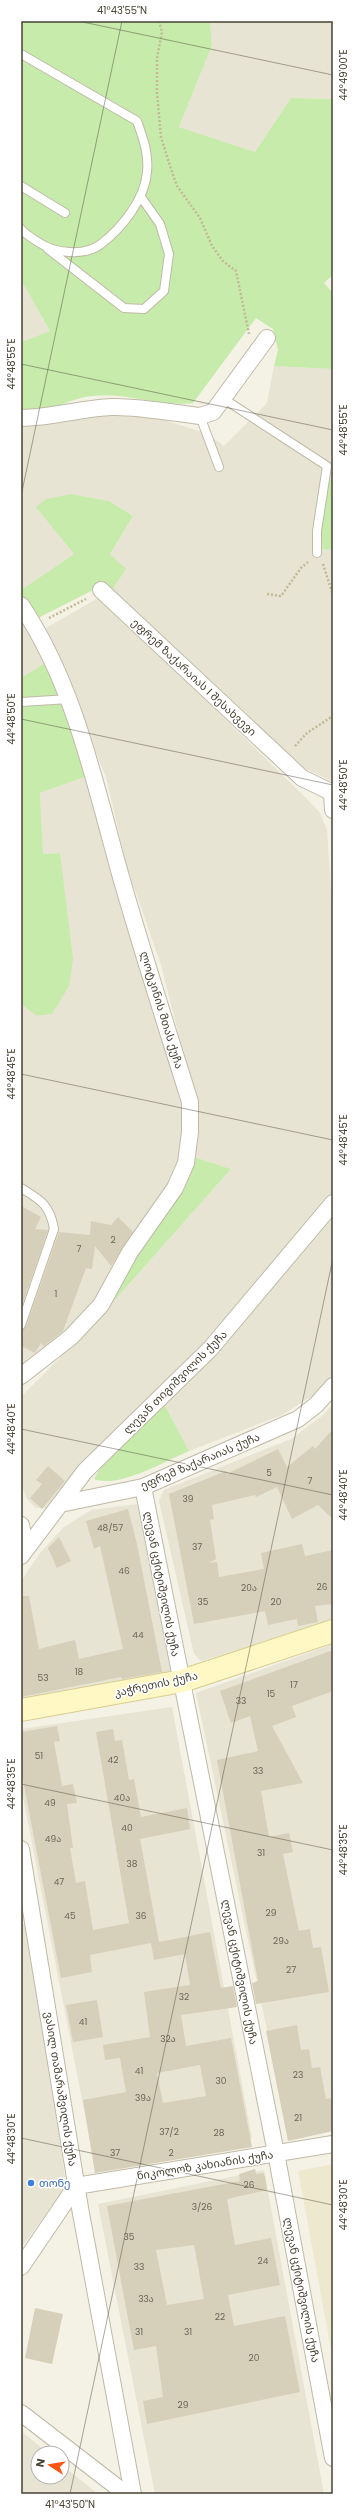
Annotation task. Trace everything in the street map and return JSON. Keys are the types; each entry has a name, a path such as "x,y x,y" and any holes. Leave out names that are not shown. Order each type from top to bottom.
{"street":[{"path":"21,418 40,418 78,410 114,407 200,416 213,412 224,399 267,338"},
{"name":"ეფრემ ზაქარაიას I შესახვევი","path":"102,590 302,778 332,793"},
{"name":"ლოტკინის მთას ქუჩა","path":"21,605 35,626 69,699 93,772 119,871 190,1102 190,1132 186,1163 175,1188 130,1252 101,1305 71,1337 21,1376"},
{"path":"332,793 333,810"},
{"name":"ლევან თიგიშვილის ქუჩა","path":"60,1504 85,1471 211,1348 333,1203"},
{"name":"ეფრემ ზაქარაიას ქუჩა","path":"60,1504 143,1487 298,1419 316,1405 333,1386"},
{"name":"ლევან ცქიტიშვილის ქუჩა","path":"143,1487 276,2153 333,2458"},
{"path":"23,1552 60,1504"},
{"path":"21,1525 23,1552"},
{"name":"კაჭრეთის ქუჩა","path":"21,1710 182,1681 333,1631"},
{"name":"ვასილ თამარაშვილის ქუჩა","path":"21,1849 23,1875 76,2186 133,2494"},
{"name":"ნიკოლოზ კახიანის ქუჩა","path":"76,2186 333,2144"},
{"path":"21,2267 76,2186"},
{"path":"21,2413 126,2494"}],"lane":[{"path":"21,54 137,121 146,146 147,172 141,197 130,214 100,245 78,252 48,249"},
{"path":"21,186 65,213"},
{"path":"21,229 124,308 144,309 164,291 169,254 160,224 141,197"},
{"path":"224,399 327,466 317,531 317,553"},
{"path":"200,416 219,467"},
{"path":"21,702 69,699"},
{"path":"21,1188 40,1200 48,1209 51,1214 54,1229 21,1326"}],"path":[{"path":"159,21 162,32 157,58 157,93 161,137 177,186 200,218 219,256 236,271 242,313 250,339 248,366"},
{"path":"267,594 281,596 301,568 317,553 325,568 333,595"},
{"path":"55,615 102,590"},
{"path":"284,762 300,738 333,716"}],"shaded area":[{"path":"210,21 333,21 333,99 291,98 255,152 179,127 212,45"},
{"path":"21,285 24,285 50,331 21,342"},
{"path":"274,366 333,369 333,476 329,480 320,549 333,550 333,782 294,763 111,591 110,554 133,516 109,501 71,494 37,507 74,554 21,590 21,423 50,423 102,415 157,418 206,433 224,446 267,403"},
{"path":"100,597 305,797 320,813 327,829 333,923 333,1189 330,1198 182,1368 81,1468 46,1508 36,1508 27,1499 21,1484 21,1397 98,1319 231,1169 194,1157 196,1103 161,965 127,867 106,777 44,629"},
{"path":"21,618 50,660 21,678"},
{"path":"90,775 121,898 181,1103 181,1152 174,1181 97,1302 48,1352 21,1369 21,1004 37,1016 52,1014 59,1001 60,853 43,854 40,793"},
{"path":"333,1215 333,1374 315,1394 282,1415 189,1451 164,1404"},
{"path":"333,1404 333,1620 201,1661 194,1654 159,1501 164,1490 291,1439 322,1416"},
{"path":"137,1504 174,1674 21,1703 21,1581 40,1553 64,1527 91,1510"},
{"path":"333,1644 333,2129 289,2135 196,1693"},
{"path":"172,1707 252,2138 96,2171 21,1787 21,1729"},
{"path":"21,1921 29,1931 65,2177 62,2192 21,2248"},
{"path":"333,2164 333,2360 298,2171"},
{"path":"264,2170 324,2494 155,2494 98,2204"},
{"path":"21,2431 38,2445 30,2445 30,2485 70,2485 70,2471 98,2494 21,2494"}],"green space":[{"path":"21,21 210,21 212,45 179,127 255,152 291,98 333,99 333,275 324,283 333,293 333,369 274,366 278,350 273,329 256,318 193,403 168,403 105,395 83,397 48,410 30,414 21,414 21,342 50,331 24,285 21,285"},
{"path":"333,476 333,550 320,549 324,499 329,481"},
{"path":"71,494 109,501 133,516 110,554 126,569 111,591 103,585 38,618 21,594 21,590 74,554 36,507 46,499"},
{"path":"50,660 90,775 40,793 43,854 60,853 73,959 69,986 52,1014 37,1016 21,1004 21,678"},
{"path":"194,1157 231,1169 98,1319"},
{"path":"164,1404 189,1451 129,1477 104,1481 94,1479 101,1467"}],"building":[{"path":"21,1206 41,1217 35,1229 48,1230 21,1308"},
{"path":"118,1217 133,1232 111,1266 95,1246 92,1269 86,1268 63,1331 44,1346 41,1343 35,1353 21,1346 21,1330 26,1327 59,1232 90,1235 91,1221 111,1225"},
{"path":"333,1429 333,1519 318,1505 292,1519 277,1487 256,1497 255,1495 212,1505 214,1519 210,1520 216,1559 209,1563 217,1562 219,1577 264,1569 261,1553 302,1544 305,1556 333,1550 333,1604 315,1606 318,1622 298,1626 297,1619 268,1625 265,1611 194,1624 169,1494 226,1471 227,1474 278,1449 287,1467 313,1446 315,1449"},
{"path":"48,1466 65,1481 42,1509 30,1498 42,1484 36,1480"},
{"path":"128,1509 137,1544 162,1672 122,1679 121,1677 21,1697 21,1596 29,1596 39,1649 75,1640 79,1659 123,1649 100,1546 94,1549 86,1521"},
{"path":"59,1537 71,1561 57,1568 48,1548"},
{"path":"333,1650 333,1691 292,1706 296,1717 272,1726 303,1783 261,1791 269,1837 289,1833 293,1852 283,1854 299,1931 310,1929 313,1948 321,1947 329,1992 256,2004 252,1983 258,1981 217,1760 258,1751 250,1716 231,1723 220,1691"},
{"path":"57,1726 60,1741 54,1742 62,1786 73,1784 77,1803 67,1804 73,1848 70,1848 76,1883 85,1881 93,1930 129,1923 96,1732 113,1729 115,1741 122,1740 129,1780 134,1779 141,1817 187,1808 190,1829 140,1839 159,1942 210,1932 221,1988 233,1986 237,2007 181,2015 186,2046 231,2038 252,2147 95,2173 83,2100 126,2092 120,2058 105,2060 103,2045 150,2037 144,1992 190,1985 185,1954 154,1960 151,1943 90,1955 92,1972 61,1978 21,1770 21,1732","holes":["200,2065 206,2096 163,2103 157,2073"]},
{"path":"97,2000 103,2037 73,2042 66,2005"},
{"path":"297,2025 301,2050 309,2049 312,2068 320,2067 326,2099 333,2098 333,2131 288,2141 266,2031"},
{"path":"255,2169 256,2174 263,2173 265,2176 267,2190 227,2199 235,2245 271,2238 280,2285 228,2295 234,2326 285,2316 300,2392 147,2424 143,2401 163,2397 156,2346 134,2350 107,2206 240,2181 239,2174","holes":["194,2245 204,2299 167,2305 156,2250"]},
{"path":"35,2308 63,2314 52,2364 25,2358"}],"place":[{"name":"თონე","path":"31,2183"}]}
